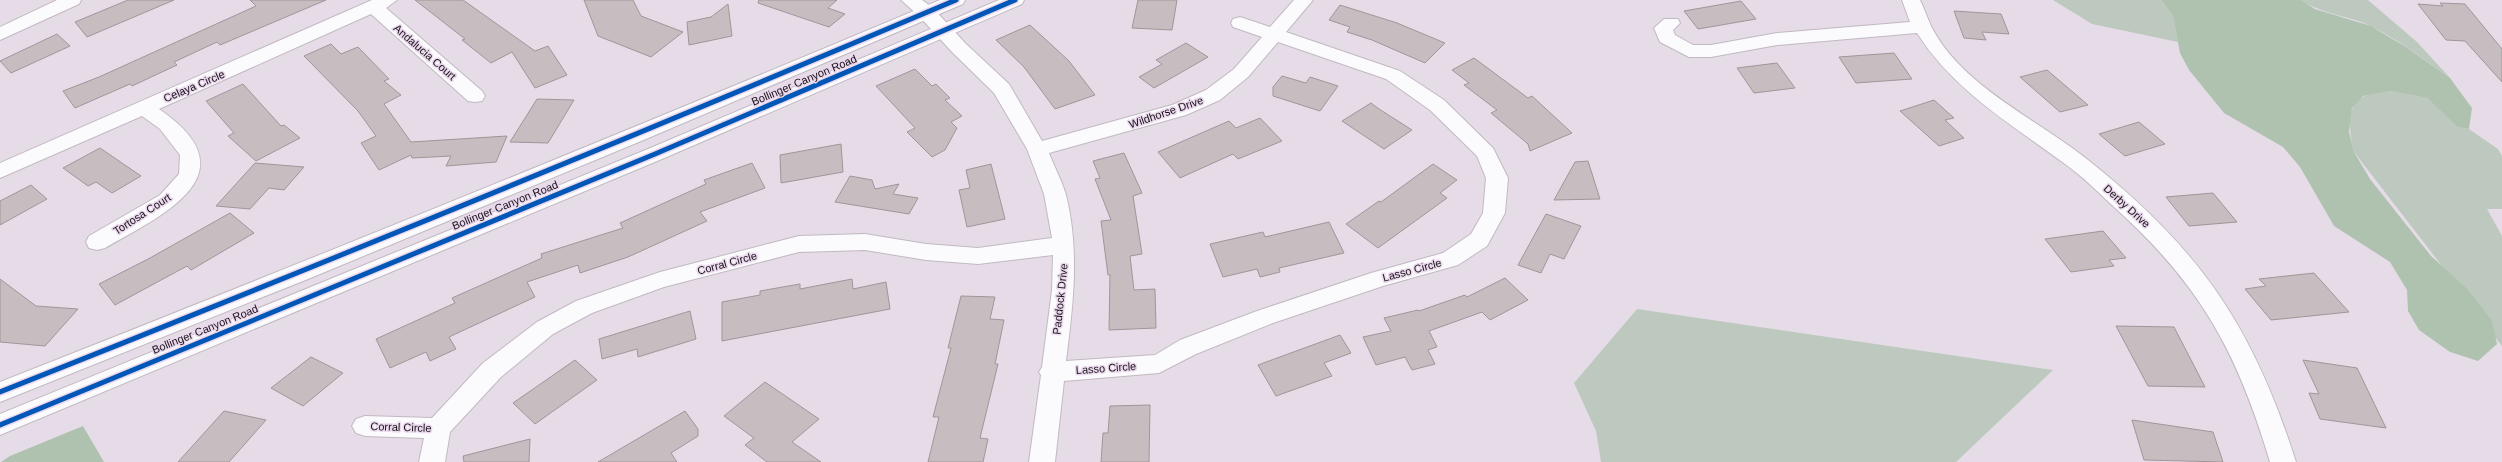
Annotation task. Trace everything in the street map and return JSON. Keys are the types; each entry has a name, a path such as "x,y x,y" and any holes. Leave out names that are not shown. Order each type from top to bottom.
{"street":[{"path":"0,34 72,0"},
{"name":"Bollinger Canyon Road","path":"0,392 352,252 918,6 956,0"},
{"name":"Bollinger Canyon Road","path":"0,425 1016,0"},
{"name":"Wildhorse Drive","path":"1037,149 1179,110 1213,95 1241,73 1272,35 1304,0"},
{"name":"Derby Drive","path":"1911,0 1916,19 1936,49 1976,90 2075,160 2160,236 2197,278 2229,325 2258,389 2283,462"},
{"name":"Andalucia Court","path":"381,4 476,96"},
{"name":"Celaya Circle","path":"0,171 381,4"},
{"name":"Paddock Drive","path":"918,6 1002,89 1037,149 1055,194 1064,245 1063,290 1042,462"},
{"name":"Lasso Circle","path":"1052,372 1159,364 1188,348 1265,316 1379,279 1450,259 1479,240 1494,213 1497,178 1486,152 1437,105 1393,75 1324,50 1272,35 1240,23"},
{"path":"1671,23 1663,28 1667,38 1688,51 1711,51 1785,38 1922,28"},
{"name":"Tortosa Court","path":"97,242 168,200 189,176 190,154 166,124 144,108"},
{"name":"Corral Circle","path":"432,462 438,428 492,370 545,328 584,307 660,280 799,244 865,242 926,252 978,256 1064,245"},
{"name":"Corral Circle","path":"365,426 438,428"}],"shaded area":[{"path":"2053,0 2161,0 2173,16 2178,42 2092,24"},
{"path":"2301,0 2368,0 2417,42 2450,78 2383,32 2364,23 2318,9"},
{"path":"2390,91 2427,98 2457,127 2469,129 2498,149 2502,156 2502,209 2487,209 2502,236 2502,346 2495,337 2492,320 2468,289 2442,266 2354,152 2350,121 2354,105 2358,100 2365,96"},
{"path":"1637,309 2053,370 1956,462 1601,462 1596,431 1574,383"}],"green space":[{"path":"2161,0 2301,0 2315,9 2371,26 2406,47 2450,78 2472,108 2469,129 2457,127 2427,98 2390,91 2363,96 2352,108 2349,132 2354,152 2370,179 2431,256 2468,289 2492,320 2497,344 2478,361 2450,352 2419,330 2408,311 2407,290 2390,262 2334,226 2300,167 2283,147 2224,113 2189,70 2180,53 2173,16"},
{"path":"83,426 104,462 1,462 10,456"}],"building":[{"path":"128,0 174,0 87,37 75,22"},
{"path":"250,0 326,0 220,45 217,42 174,62 177,65 132,86 130,84 75,108 63,91 99,77 256,6"},
{"path":"415,0 463,0 535,51 548,46 567,75 535,88 512,52 491,63 462,40 465,39"},
{"path":"584,0 633,0 641,16 683,32 651,57 598,36"},
{"path":"759,0 837,0 828,8 845,14 829,27 758,3"},
{"path":"1138,0 1177,0 1172,30 1132,28"},
{"path":"1741,1 1756,19 1698,29 1684,11"},
{"path":"2440,3 2465,4 2502,49 2502,82 2465,41 2446,40 2418,4 2443,6"},
{"path":"728,4 732,36 689,45 687,22 711,17"},
{"path":"1340,5 1397,23 1445,43 1425,63 1372,40 1347,32 1350,27 1329,20"},
{"path":"1954,11 2001,14 2009,34 1982,32 1986,40 1964,38"},
{"path":"1030,25 1069,61 1095,95 1055,109 1024,67 996,40"},
{"path":"57,34 70,46 11,73 0,61"},
{"path":"1186,43 1208,57 1154,88 1139,77 1162,64 1156,60"},
{"path":"331,44 341,54 358,47 389,79 384,81 401,95 384,104 411,142 507,136 496,162 446,166 451,156 412,158 411,155 379,170 361,143 376,136 358,111 304,56"},
{"path":"1894,53 1912,79 1856,83 1839,57"},
{"path":"1474,58 1528,98 1532,96 1572,133 1530,151 1528,144 1491,113 1497,110 1464,85 1469,83 1452,70"},
{"path":"1777,63 1795,88 1754,93 1737,68"},
{"path":"915,69 932,86 936,84 950,98 945,100 962,116 951,122 957,128 945,150 932,157 907,132 915,128 876,86"},
{"path":"2047,70 2088,105 2060,112 2020,77"},
{"path":"1282,76 1306,83 1310,77 1338,86 1320,111 1273,96 1273,87"},
{"path":"243,84 281,126 284,125 300,138 256,161 228,136 234,133 206,101"},
{"path":"537,99 574,100 548,143 510,142"},
{"path":"1934,100 1954,118 1945,120 1964,138 1939,146 1900,111"},
{"path":"1371,103 1412,130 1384,149 1342,121"},
{"path":"1260,118 1282,141 1238,159 1233,154 1180,178 1158,152 1229,121 1236,128"},
{"path":"2139,122 2165,144 2125,156 2099,134"},
{"path":"841,144 843,172 781,183 780,155"},
{"path":"100,148 141,176 112,193 96,182 88,186 63,168"},
{"path":"1124,153 1142,193 1133,196 1142,254 1130,256 1134,290 1155,289 1156,328 1109,330 1110,275 1108,275 1101,221 1111,220 1095,179 1100,178 1093,161"},
{"path":"1588,161 1600,199 1554,200 1575,162"},
{"path":"255,163 304,167 284,190 269,188 250,209 216,206"},
{"path":"752,163 765,188 700,212 707,221 628,257 580,273 578,265 527,282 535,297 449,337 456,349 430,361 426,352 390,368 376,339 455,303 452,298 542,258 541,254 623,228 620,223 706,184 704,180"},
{"path":"991,164 1005,219 967,227 959,190 970,188 966,170"},
{"path":"1433,164 1457,180 1440,193 1447,198 1378,248 1346,224 1379,201 1381,202"},
{"path":"850,176 872,180 875,189 899,184 893,194 918,198 909,214 835,202"},
{"path":"31,185 47,199 0,225 0,201"},
{"path":"2213,193 2237,222 2189,226 2166,197"},
{"path":"230,213 254,233 191,270 187,266 115,305 99,284 150,258"},
{"path":"1546,214 1581,226 1564,259 1550,254 1541,273 1518,265"},
{"path":"1329,222 1344,253 1279,268 1280,272 1260,277 1257,269 1223,277 1210,244 1263,232 1265,237"},
{"path":"2103,231 2126,258 2109,260 2114,266 2071,272 2045,239"},
{"path":"2314,273 2349,312 2271,320 2245,289 2266,286 2259,279"},
{"path":"1505,278 1528,300 1490,320 1482,312 1429,331 1437,347 1428,350 1435,364 1412,370 1405,357 1376,365 1363,337 1391,331 1384,318 1419,311 1465,295 1467,297"},
{"path":"0,279 36,306 78,309 45,346 0,342"},
{"path":"852,279 853,289 886,282 890,309 722,341 722,302 760,295 760,291 800,284 800,289"},
{"path":"961,296 995,297 990,319 1004,320 995,364 998,364 980,438 988,439 983,462 928,462 939,417 933,417 951,348 948,348"},
{"path":"690,311 696,339 638,357 637,349 602,359 599,339"},
{"path":"2116,326 2174,327 2205,387 2148,386"},
{"path":"1340,335 1351,353 1324,363 1332,376 1276,396 1258,365"},
{"path":"311,357 343,373 303,406 271,388"},
{"path":"575,360 597,380 535,424 513,403"},
{"path":"2303,360 2357,368 2386,428 2320,419 2309,393 2319,394"},
{"path":"765,382 819,419 792,442 821,462 767,462 745,445 754,438 724,416"},
{"path":"1150,405 1149,462 1101,462 1103,433 1108,433 1110,406"},
{"path":"224,411 266,420 229,462 178,462"},
{"path":"685,411 698,429 698,436 671,453 677,462 598,462"},
{"path":"2132,420 2213,432 2223,462 2144,460"},
{"path":"530,439 529,462 464,462 463,456"}],"cycle path":[{"path":"0,392 300,273 639,134 956,0"},
{"path":"0,425 655,154 1015,0"}]}
